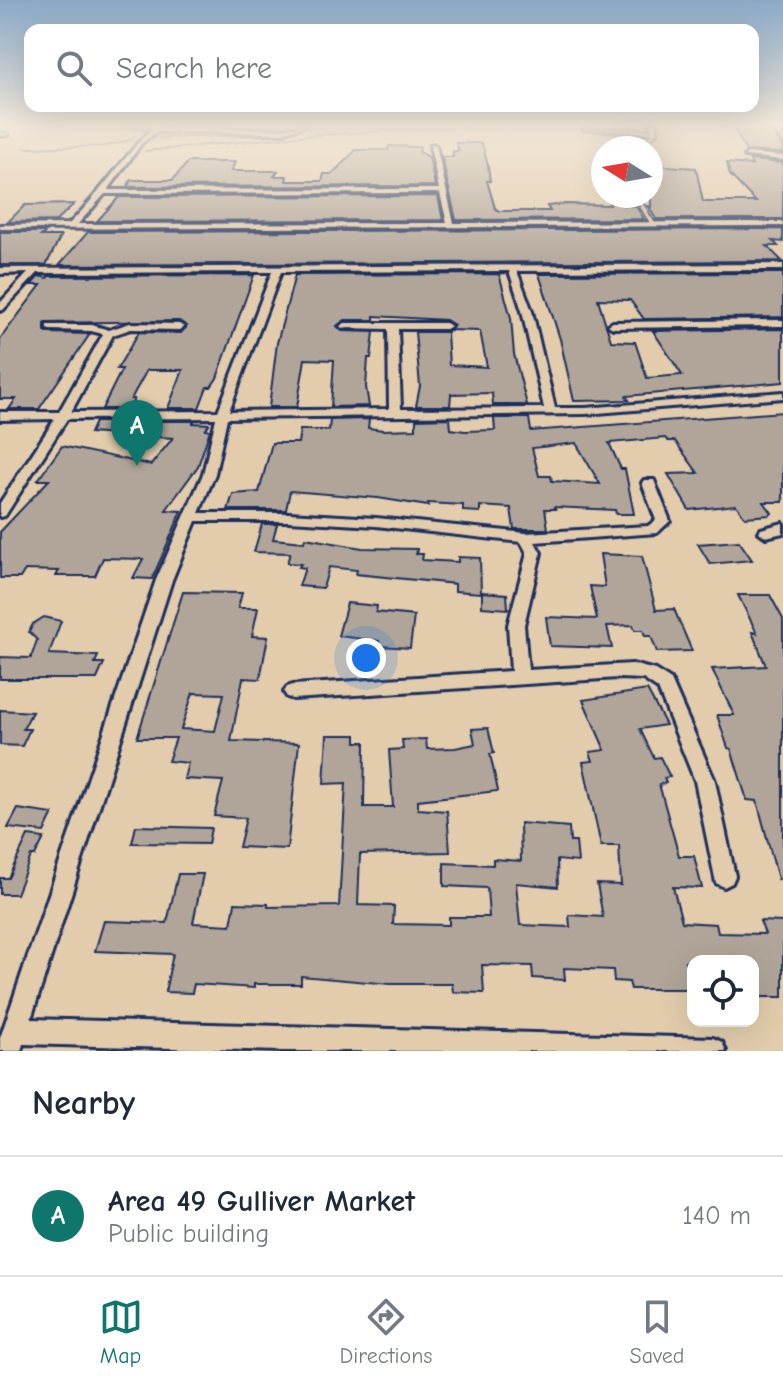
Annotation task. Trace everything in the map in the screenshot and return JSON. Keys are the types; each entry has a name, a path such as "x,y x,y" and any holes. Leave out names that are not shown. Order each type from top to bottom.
{"street":[{"path":"71,227 118,173"},
{"path":"439,173 451,225"},
{"path":"104,192 443,191"},
{"path":"0,227 783,224"},
{"path":"0,271 783,267"},
{"path":"512,268 527,311 550,411"},
{"path":"277,270 222,415 209,474 164,580 12,1041 713,1051"},
{"path":"0,308 35,271"},
{"path":"613,325 783,323"},
{"path":"50,327 92,328 109,333 130,326 179,327"},
{"path":"345,326 446,326"},
{"path":"393,326 395,414"},
{"path":"0,513 63,416 109,333"},
{"path":"0,416 585,411 783,395"},
{"path":"192,517 289,517 376,522 526,538 652,530 663,521 649,483"},
{"path":"766,532 783,528"},
{"path":"520,677 516,625 534,553 526,538"},
{"path":"293,692 637,670 654,675 665,685 705,781 724,876"}],"lane":[{"path":"643,208 653,224"}],"building":[{"path":"179,173 276,173 274,176 287,176 286,181 322,181 324,174 432,173 435,186 127,187 131,180 173,180"},
{"path":"446,173 489,173 490,181 487,181 495,208 499,211 550,211 547,206 591,205 591,208 637,208 644,219 456,220"},
{"path":"663,173 697,173 703,202 756,202 730,173 783,173 783,219 656,219 649,208 663,208"},
{"path":"438,196 443,220 97,221 119,197"},
{"path":"74,204 56,221 8,222 25,205"},
{"path":"783,229 783,242 773,241 778,246 767,246 782,261 59,265 88,232"},
{"path":"0,232 46,232 41,236 61,236 46,265 0,265"},
{"path":"783,273 783,317 644,319 630,300 598,299 611,341 635,342 647,378 682,375 653,331 783,329 783,382 626,396 629,400 574,401 560,339 539,274"},
{"path":"499,274 511,318 514,354 527,405 493,405 492,393 451,394 450,406 416,406 420,386 415,332 447,332 449,365 487,367 480,331 450,330 454,325 446,320 374,316 374,320 345,320 337,326 342,331 374,332 366,387 369,406 331,407 334,360 305,359 297,407 269,407 277,343 295,275"},
{"path":"254,275 217,378 211,387 207,387 199,408 168,408 183,370 147,370 131,399 134,399 130,409 102,409 122,369 117,369 139,332 181,333 187,326 179,321 45,323 45,331 49,333 90,334 39,409 9,409 16,399 0,399 0,339 41,285 31,285 39,276"},
{"path":"783,412 783,502 764,502 772,513 770,515 745,517 736,505 689,510 668,474 698,473 675,441 665,438 609,443 621,469 625,469 634,514 554,507 545,509 548,529 514,529 511,508 480,506 480,512 463,511 463,505 428,503 428,506 378,498 290,491 286,510 228,510 233,494 259,492 272,443 298,443 300,430 329,430 330,420 369,419 368,428 383,430 416,429 416,419 450,418 451,429 465,431 495,430 494,418 529,418 531,431","holes":["576,443 600,484 552,481 551,476 539,476 532,448"]},
{"path":"194,421 209,424 206,429 210,430 198,466 166,510 182,511 152,579 133,578 143,559 103,558 95,576 56,576 59,571 25,570 20,578 0,578 0,532 49,480 38,480 62,446 151,465 173,438 125,435 126,423"},
{"path":"95,422 124,422 118,435 90,433"},
{"path":"262,524 277,524 273,539 304,542 305,538 362,548 417,549 416,554 423,554 422,560 458,562 458,557 480,558 481,593 455,591 455,584 356,574 357,570 329,567 323,588 299,586 305,568 299,567 301,564 287,563 290,553 254,552"},
{"path":"739,541 752,560 710,564 698,544"},
{"path":"600,554 642,556 656,610 674,609 692,651 657,652 651,636 645,636 643,630 635,630 633,625 607,626 612,648 550,646 546,617 597,619 590,586 605,587"},
{"path":"183,592 242,593 238,608 258,608 252,636 268,637 260,679 243,678 231,741 299,743 287,849 239,847 246,818 214,816 223,781 184,779 188,763 168,761 176,738 137,738","holes":["193,693 224,694 215,731 181,729"]},
{"path":"482,592 507,594 508,609 482,607"},
{"path":"738,595 770,595 783,619 783,878 778,879 757,801 747,800 717,715 734,715 712,669 766,666 752,632 757,633"},
{"path":"347,603 377,606 376,612 414,616 410,648 379,646 379,641 338,636"},
{"path":"44,617 61,621 49,654 98,656 95,663 104,663 97,679 0,679 0,657 31,658 37,640 29,632 33,624"},
{"path":"647,690 666,725 640,729 654,758 660,757 670,777 664,778 666,783 659,784 679,856 694,856 702,888 673,887 682,922 716,924 718,933 765,934 760,921 783,922 783,997 759,997 759,955 687,955 687,989 631,989 629,982 614,981 613,970 564,968 565,980 533,978 532,966 482,965 484,993 453,992 452,984 390,984 301,976 301,984 254,984 254,988 194,984 192,993 165,992 173,954 95,951 104,921 167,923 178,874 203,874 193,923 231,925 235,903 268,904 268,907 339,906 346,783 324,784 327,735 356,735 356,742 365,742 364,807 393,807 389,750 403,749 402,740 426,739 427,749 455,748 475,744 472,729 488,728 494,753 490,754 498,791 418,800 418,809 447,811 450,852 360,854 358,905 394,906 393,924 449,925 449,917 489,917 487,888 444,886 444,863 493,865 493,859 521,861 520,823 569,827 570,842 576,842 578,862 557,860 558,887 516,883 520,925 570,927 569,915 603,917 597,884 621,885 619,846 601,846 583,762 593,761 590,752 605,750 583,700"},
{"path":"0,710 32,712 23,729 30,729 22,746 0,745"},
{"path":"18,809 53,814 44,832 8,828"},
{"path":"136,826 211,828 208,844 132,843"},
{"path":"28,836 44,838 35,856 31,856 16,894 0,894 0,878 8,878"}],"place":[{"name":"Area 49 Gulliver Market","path":"137,466"}]}
